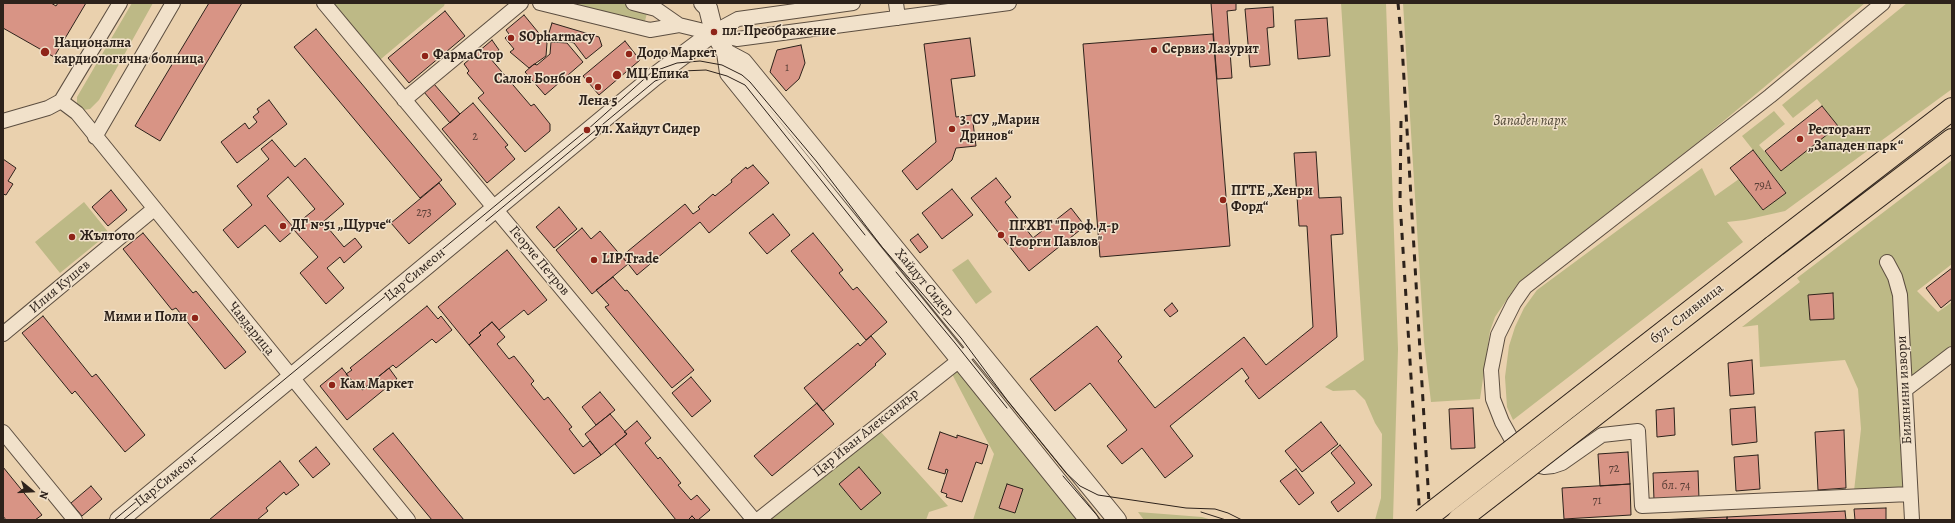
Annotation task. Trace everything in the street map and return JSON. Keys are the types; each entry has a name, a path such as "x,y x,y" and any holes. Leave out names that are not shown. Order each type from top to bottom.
{"main road":[{"name":"бул. Сливница","path":"1424,520 1952,109"},
{"name":"бул. Сливница","path":"1459,520 1952,140"}],"street":[{"path":"3,121 48,108 61,101 120,3"},
{"path":"96,137 173,3"},
{"name":"Георче Петров","path":"324,3 754,520"},
{"path":"404,100 521,3"},
{"path":"540,3 650,30 679,25 714,32 737,39 1009,3"},
{"path":"632,3 656,9 679,25"},
{"path":"714,32 738,19 853,3"},
{"path":"896,3 898,18"},
{"path":"1883,3 1764,101 1525,288 1514,303 1498,336 1491,370 1493,399 1502,422 1517,449 1526,460 1535,465 1544,467 1562,463 1602,435 1638,431 1642,506 1910,494"},
{"name":"Хайдут Сидер","path":"707,5 714,32 726,53 730,73 1089,520"},
{"name":"Цар Симеон","path":"118,520 654,77 714,32"},
{"name":"Хайдут Сидер","path":"726,53 743,62 1117,520"},
{"name":"Чавдарица","path":"61,101 76,113 96,137 408,520"},
{"name":"Илия Кушев","path":"3,334 154,209"},
{"name":"Билянини извори","path":"1887,262 1895,277 1900,294 1912,520"},
{"name":"Цар Иван Александър","path":"758,520 976,347"},
{"path":"1905,390 1952,354"},
{"path":"3,432 75,520"}],"green space":[{"path":"132,3 153,3 99,100 90,109 83,110 77,107 77,97"},
{"path":"324,3 445,3 444,6 375,64"},
{"path":"570,3 621,3 648,9 645,21"},
{"path":"1341,3 1386,3 1398,349 1393,520 1375,520 1381,498 1382,434 1375,423 1365,400 1355,390 1333,391 1325,387 1364,360"},
{"name":"Западен парк","path":"1403,3 1865,3 1702,139 1518,283 1495,317 1490,331 1480,399 1431,402 1424,342"},
{"path":"1907,3 1952,3 1952,89 1785,211 1745,220 1727,222 1743,242 1513,420 1507,407 1505,377 1509,346 1515,327 1524,308 1537,290 1702,168 1715,196 1739,179 1763,210 1786,192 1742,136 1774,111 1785,124 1759,145 1781,171 1838,126 1817,99 1793,118 1782,105"},
{"path":"1952,160 1952,264 1917,291 1938,312 1952,302 1952,345 1898,387 1903,487 1854,491 1861,429 1858,389 1845,360 1760,367 1758,325 1742,327 1800,282 1797,278","holes":["1833,294 1834,319 1810,320 1808,295"]},
{"name":"Жълтото","path":"84,202 109,233 60,273 35,242"},
{"path":"968,259 992,292 976,304 952,270"},
{"path":"959,367 1084,520 973,520 994,454 952,374"},
{"path":"879,430 948,506 929,512 926,520 767,520"},
{"path":"1138,512 1202,517 1212,520 1144,520"}],"building":[{"path":"3,3 51,3 56,6 58,3 86,3 54,57 3,28"},
{"path":"209,3 242,3 160,141 135,126"},
{"path":"1211,3 1236,3 1236,10 1227,11 1232,78 1217,79"},
{"path":"1273,7 1274,27 1267,28 1270,65 1250,67 1245,9"},
{"path":"445,11 465,36 409,83 388,58"},
{"path":"524,15 547,43 546,56 529,68 510,52 514,49 505,38 509,34 506,30"},
{"path":"1327,18 1330,56 1298,59 1295,20"},
{"path":"552,23 599,37 602,46 586,59 574,43 548,36"},
{"path":"316,29 442,180 420,198 294,47"},
{"path":"1213,34 1230,246 1100,257 1083,44"},
{"path":"970,38 975,76 951,79 956,117 972,115 976,146 956,148 952,160 917,190 902,171 936,142 924,44"},
{"path":"492,40 499,50 490,58 531,106 534,104 550,124 550,131 525,152 478,98 484,93 467,73 469,71 464,64"},
{"path":"625,41 640,60 599,95 583,76"},
{"path":"551,42 567,43 583,62 545,95 525,72 534,64 537,65 550,54"},
{"path":"801,45 805,63 799,79 786,91 770,72 777,50"},
{"path":"434,84 460,114 450,123 424,92"},
{"path":"269,100 287,124 237,163 221,142 245,123 249,129 257,122 253,117 259,112 257,109"},
{"path":"473,103 508,145 505,147 515,159 487,183 442,129"},
{"name":"Ресторант „Западен парк“","path":"1822,106 1838,126 1781,171 1765,151"},
{"path":"272,140 295,167 305,158 344,204 323,222 344,247 355,238 362,247 344,263 340,257 327,268 344,288 326,304 300,273 318,257 294,230 280,242 265,225 238,248 223,230 252,205 237,186 269,159 261,149","holes":["288,177 315,209 293,227 267,196"]},
{"path":"1753,150 1786,193 1763,210 1730,168"},
{"path":"1316,152 1319,198 1341,197 1343,234 1331,235 1337,337 1259,399 1245,381 1249,378 1242,368 1170,426 1193,456 1165,478 1142,448 1122,464 1107,446 1127,430 1090,383 1055,411 1030,379 1097,326 1122,357 1118,361 1155,408 1244,337 1266,365 1313,327 1307,226 1299,226 1294,153"},
{"path":"3,159 16,168 8,181 13,184 6,195 3,194"},
{"path":"753,165 769,183 709,233 700,222 637,275 622,256 685,204 693,214 700,209 698,207 713,194 715,196 732,182 731,180 746,167 747,169"},
{"path":"996,178 1011,197 1005,202 1033,238 1071,208 1085,226 1029,271 971,198"},
{"path":"439,183 456,204 409,244 391,223"},
{"path":"952,189 973,215 942,239 922,213"},
{"path":"111,190 127,210 108,226 92,207"},
{"path":"559,207 577,229 554,248 536,227"},
{"path":"773,214 790,235 767,254 749,233"},
{"name":"LIP Trade","path":"582,228 591,239 600,231 628,264 592,294 556,250"},
{"path":"143,233 193,293 196,291 246,352 225,369 176,308 172,310 123,249"},
{"path":"813,233 843,270 839,273 853,290 857,287 887,322 866,340 791,251"},
{"path":"918,234 928,247 920,253 910,240"},
{"path":"507,250 547,300 528,315 524,310 499,330 492,322 479,333 481,335 469,345 438,307"},
{"path":"1952,268 1952,299 1941,308 1926,288"},
{"path":"613,277 625,291 627,290 694,370 672,388 605,307 609,305 596,290"},
{"path":"1833,293 1834,319 1810,320 1808,295"},
{"path":"1172,303 1178,311 1170,317 1164,310"},
{"path":"427,306 438,319 441,316 452,330 436,343 432,339 396,368 393,365 362,390 358,384 356,386 346,374 352,370 350,368"},
{"path":"43,316 92,377 96,374 145,435 125,452 75,391 72,394 22,333"},
{"path":"492,322 505,337 497,344 509,359 514,356 534,381 531,384 544,400 548,397 572,427 569,429 583,447 590,441 601,455 574,474 469,345 481,335 479,333"},
{"path":"871,336 886,354 875,364 876,365 823,411 804,388 858,343 860,346"},
{"path":"1752,360 1754,394 1730,396 1728,363"},
{"path":"342,368 356,386 358,384 362,390 389,368 397,379 347,420 320,386"},
{"path":"691,377 711,401 692,417 672,393"},
{"path":"600,392 615,410 596,425 582,407"},
{"path":"817,403 834,424 772,476 754,456"},
{"path":"1755,407 1757,442 1732,445 1730,409"},
{"path":"1473,408 1475,448 1451,449 1449,409"},
{"path":"1674,408 1675,435 1657,437 1656,410"},
{"path":"610,414 627,434 601,455 585,434"},
{"path":"637,421 651,438 645,443 658,459 660,457 681,483 678,485 691,500 697,495 710,510 698,520 692,516 688,520 676,520 615,444 627,434 624,432"},
{"path":"1321,422 1338,444 1302,472 1285,451"},
{"path":"1844,430 1846,488 1818,490 1815,432"},
{"path":"940,432 957,438 957,435 988,445 982,464 976,462 962,502 946,497 947,494 941,492 948,470 946,469 945,474 928,469"},
{"path":"393,433 464,520 432,520 373,449"},
{"path":"1340,445 1372,485 1338,512 1331,502 1355,483 1331,453"},
{"path":"316,447 330,464 313,478 299,461"},
{"path":"1628,452 1630,484 1600,486 1598,454"},
{"path":"1758,455 1760,489 1736,491 1734,457"},
{"path":"280,461 299,485 286,495 284,492 266,508 268,511 257,520 209,520"},
{"path":"3,467 42,515 35,520 6,520 3,516"},
{"path":"859,467 881,493 861,510 839,484"},
{"path":"1296,469 1314,493 1299,505 1280,481"},
{"path":"1698,471 1699,499 1654,500 1653,473"},
{"path":"1007,484 1023,489 1015,513 999,508"},
{"path":"1630,484 1631,515 1564,519 1562,488"},
{"path":"91,486 102,499 82,516 71,503"},
{"path":"1886,508 1886,520 1855,520 1854,509"},
{"path":"1845,511 1846,520 1727,520 1727,517"},
{"path":"692,516 696,520 688,520"},
{"path":"1727,517 1727,520 1658,520"}],"tram line":[{"path":"114,520 587,130 652,72 677,63 700,61 722,65 742,75 750,82 817,162 882,247 961,338 1007,400 1066,473 1080,486 1098,495 1186,508 1215,509 1228,513 1242,520"},
{"path":"486,221 655,81 682,71 706,70 727,76 745,85 865,235"},
{"path":"896,272 1007,408"},
{"path":"1063,476 1101,520"},
{"path":"123,520 173,479"},
{"path":"1201,512 1226,520"}],"railway":[{"path":"1398,3 1402,45 1430,520"},
{"path":"1401,121 1400,202 1420,520"}],"place":[{"name":"пл. Преображение","path":"714,32"},
{"name":"SOpharmacy","path":"511,38"},
{"name":"Сервиз Лазурит","path":"1154,50"},
{"name":"Национална кардиологична болница","path":"45,52"},
{"name":"Додо Маркет","path":"629,54"},
{"name":"ФармаСтор","path":"425,56"},
{"name":"МЦ Епика","path":"617,75"},
{"name":"Салон Бонбон","path":"589,80"},
{"name":"Лена 5","path":"598,87"},
{"name":"3. СУ „Марин Дринов“","path":"952,129"},
{"name":"ул. Хайдут Сидер","path":"587,130"},
{"name":"Ресторант „Западен парк“","path":"1800,139"},
{"name":"ПГТЕ „Хенри Форд“","path":"1223,200"},
{"name":"ДГ №51 „Щурче“","path":"283,226"},
{"name":"ПГХВТ \"Проф. д-р Георги Павлов\"","path":"1001,235"},
{"name":"Жълтото","path":"72,237"},
{"name":"LIP Trade","path":"594,260"},
{"name":"Мими и Поли","path":"195,318"},
{"name":"Кам Маркет","path":"332,385"}]}
